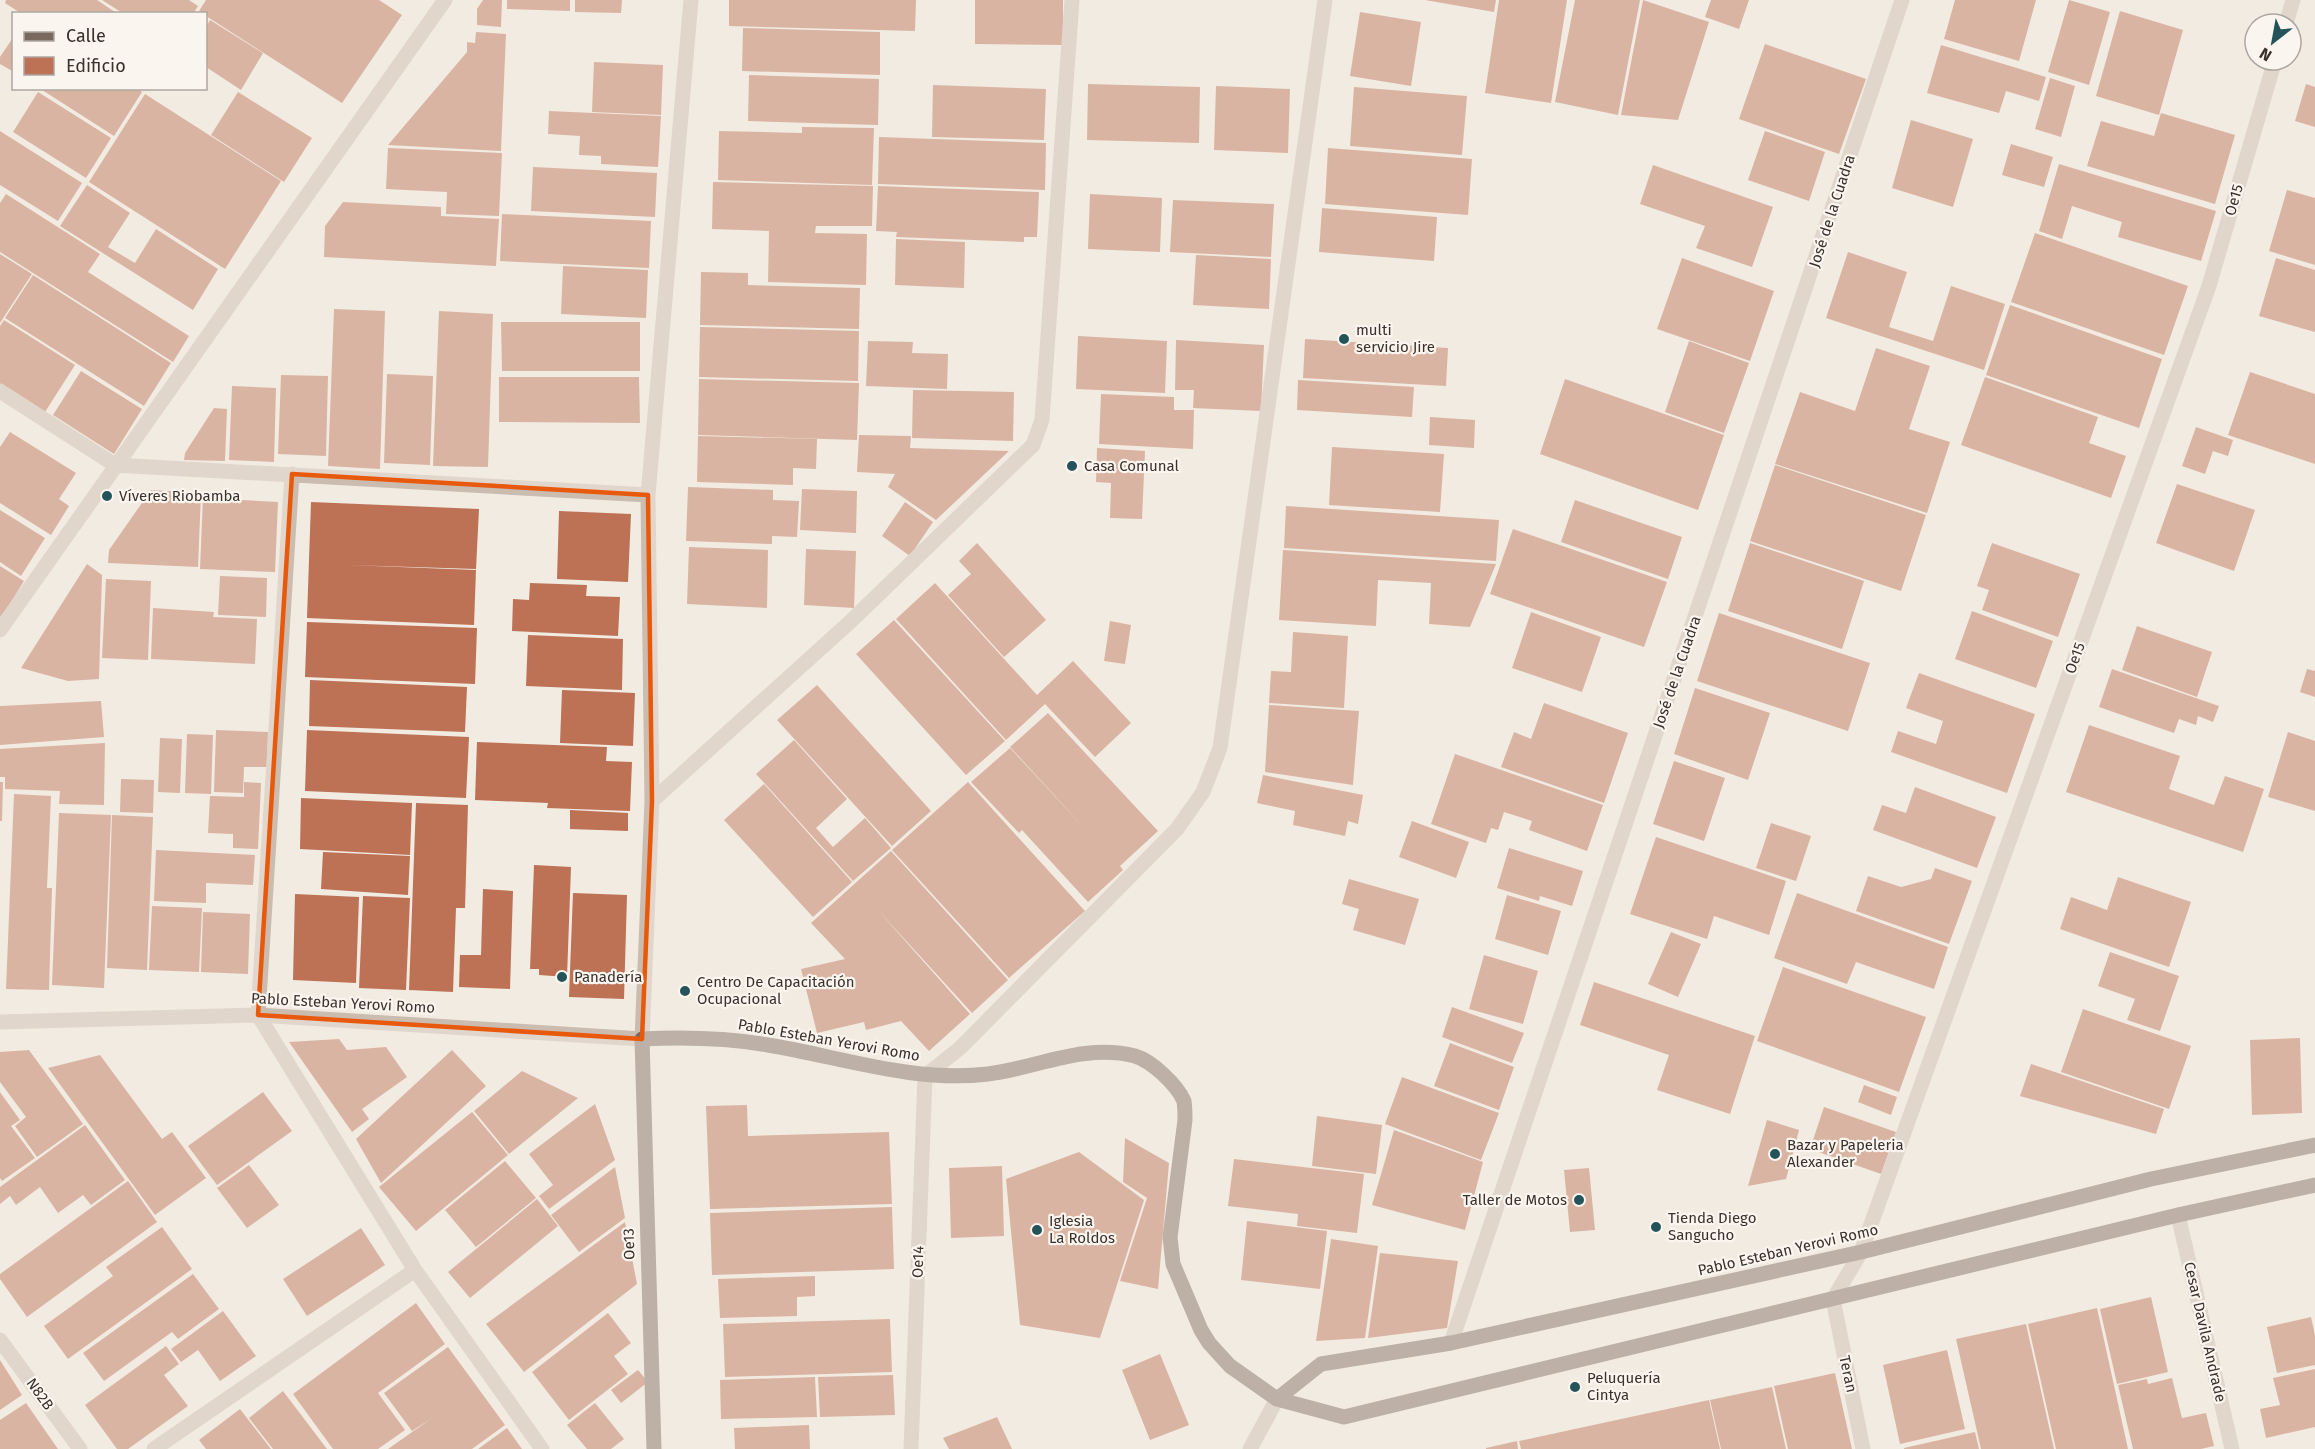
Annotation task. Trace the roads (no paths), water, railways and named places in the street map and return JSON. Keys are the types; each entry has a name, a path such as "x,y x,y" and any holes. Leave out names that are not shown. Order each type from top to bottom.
{"main road":[{"name":"Pablo Esteban Yerovi Romo","path":"642,1039 709,1038 766,1044 925,1076 988,1074 1082,1053 1135,1056 1144,1059 1170,1082 1184,1101 1185,1111 1170,1237 1173,1264 1201,1330 1209,1344 1230,1366 1277,1399 1344,1416 2178,1215 2315,1185"},
{"name":"Oe13","path":"642,1039 654,1449"},
{"name":"Pablo Esteban Yerovi Romo","path":"1277,1399 1321,1364 1451,1343 1861,1252 2151,1179 2315,1145"}],"street":[{"path":"0,630 446,0"},
{"path":"642,1039 652,801 648,495 691,0"},
{"path":"652,801 851,621 1033,445 1042,420 1072,0"},
{"path":"925,1076 960,1048 1177,829 1203,792 1220,748 1324,0"},
{"name":"José de la Cuadra","path":"1451,1343 1902,0"},
{"name":"Oe15","path":"1833,1299 1861,1252 2209,286 2271,72"},
{"path":"0,391 115,465 648,495"},
{"path":"292,474 258,1015 416,1270 542,1449"},
{"name":"Pablo Esteban Yerovi Romo","path":"0,1022 258,1015 642,1039"},
{"name":"Oe14","path":"911,1449 925,1076"},
{"name":"Cesar Davila Andrade","path":"2178,1215 2232,1449"},
{"path":"154,1449 416,1270"},
{"name":"Teran","path":"1833,1299 1863,1449"},
{"name":"N82B","path":"0,1340 80,1449"},
{"path":"1250,1449 1277,1399"}],"place":[{"name":"multi servicio Jire","path":"1344,339"},
{"name":"Casa Comunal","path":"1072,466"},
{"name":"Víveres Riobamba","path":"107,496"},
{"name":"Panadería","path":"562,977"},
{"name":"Centro De Capacitación Ocupacional","path":"685,991"},
{"name":"Bazar y Papeleria Alexander","path":"1775,1154"},
{"name":"Taller de Motos","path":"1579,1200"},
{"name":"Tienda Diego Sangucho","path":"1656,1227"},
{"name":"Iglesia La Roldos","path":"1037,1230"},
{"name":"Peluquería Cintya","path":"1575,1387"}]}
